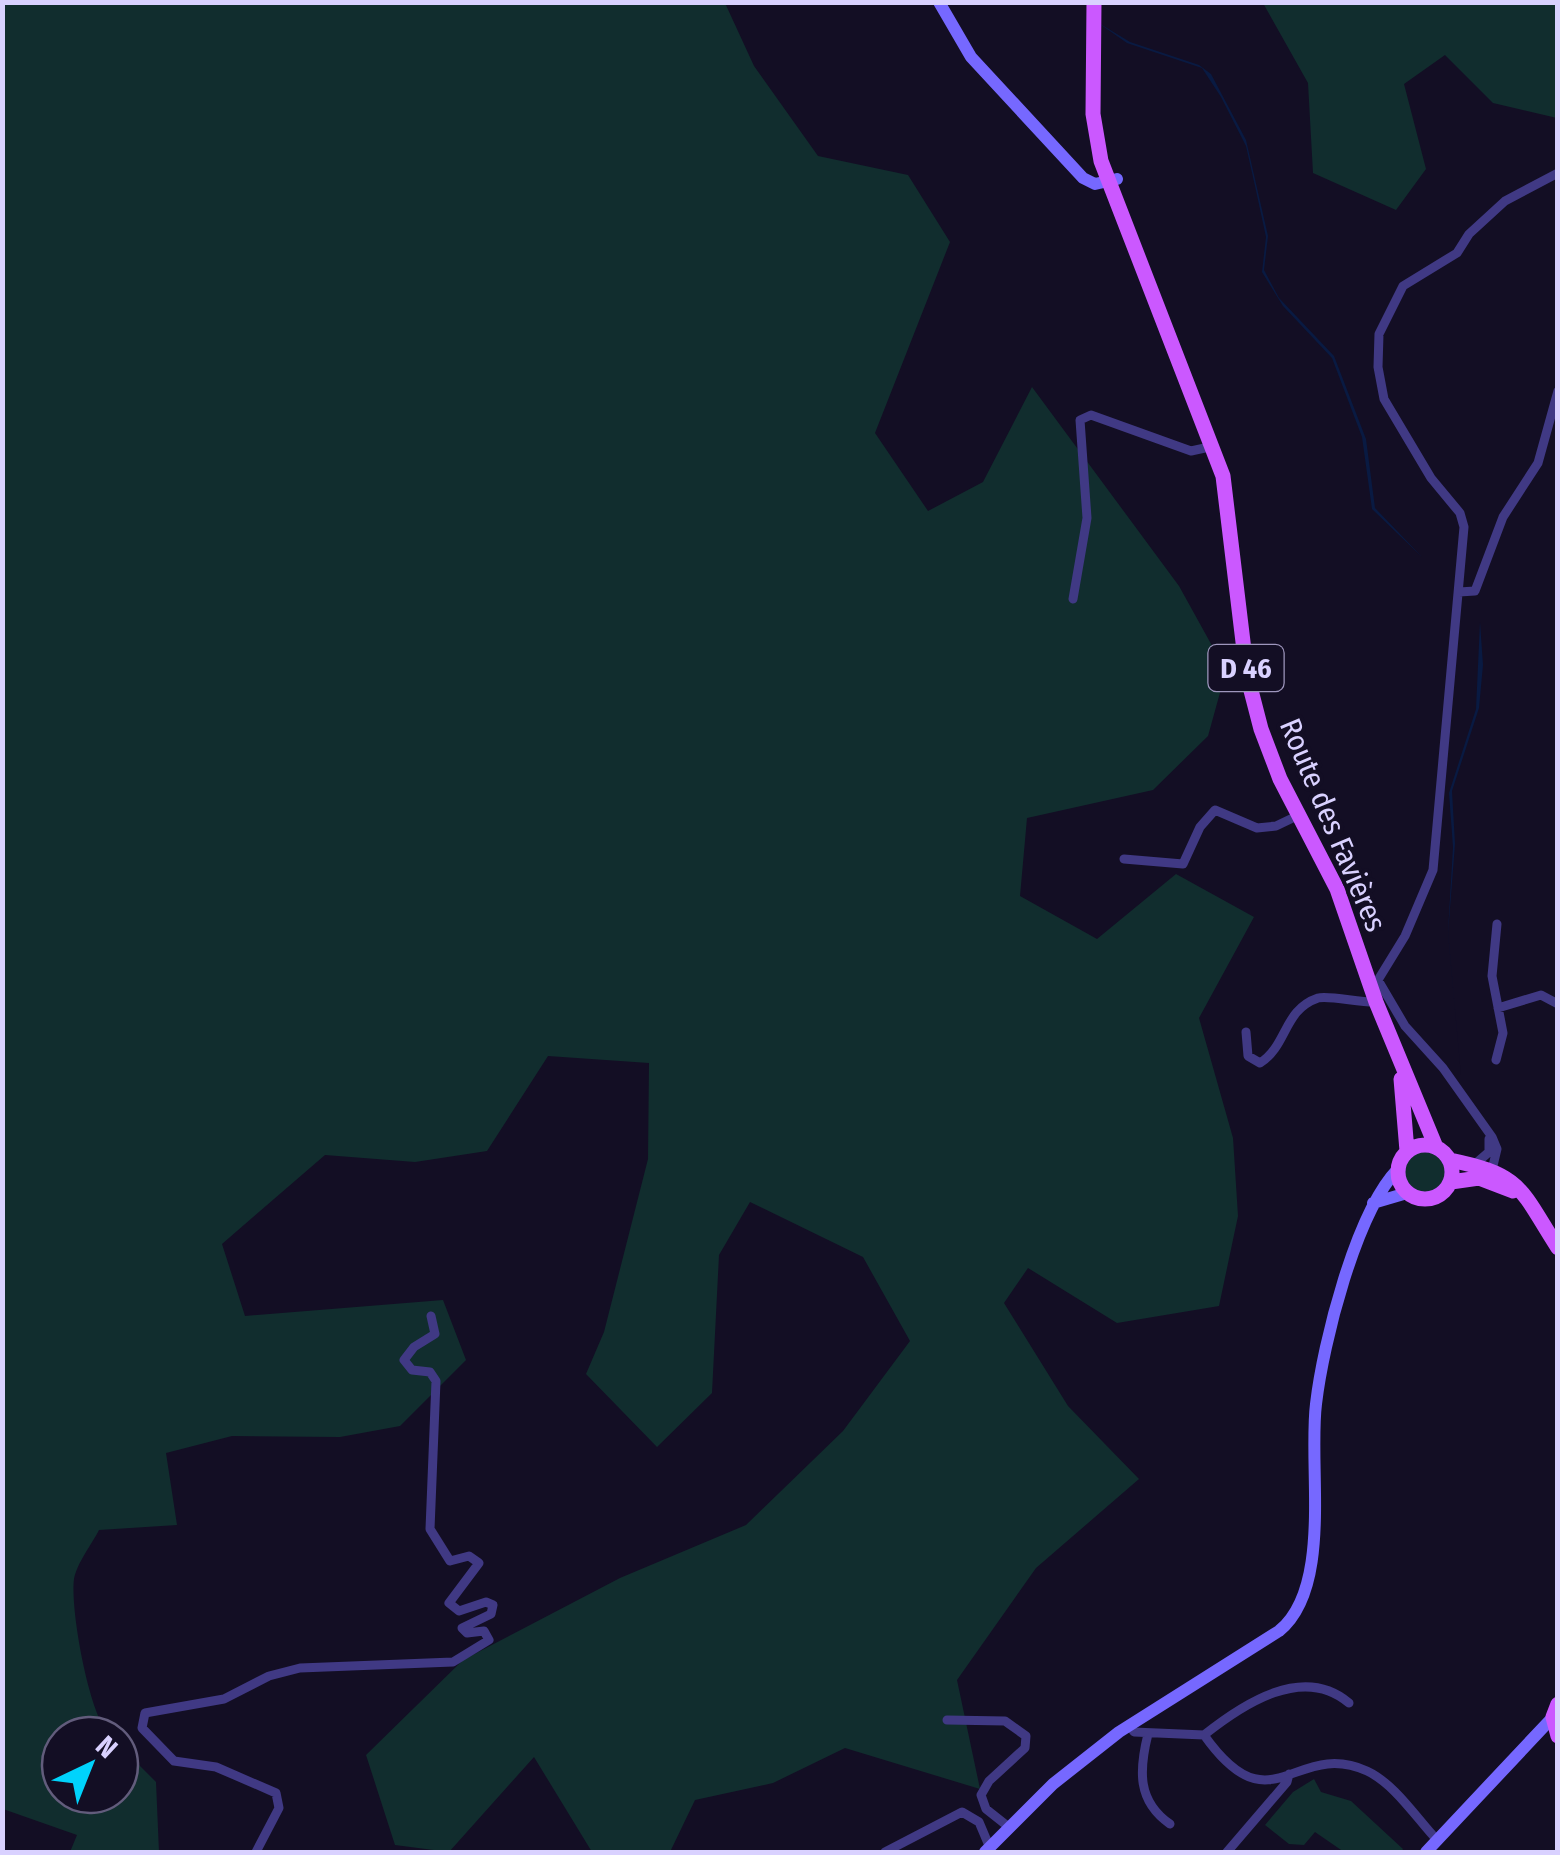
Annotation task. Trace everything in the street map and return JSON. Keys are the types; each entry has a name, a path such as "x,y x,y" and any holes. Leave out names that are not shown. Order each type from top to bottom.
{"main road":[{"path":"939,2 971,58 1083,178 1094,184 1112,181"},
{"name":"D 46","path":"1094,2 1096,61 1112,181"},
{"name":"Route des Favières","path":"1112,181 1214,446 1226,490 1251,695 1273,762 1337,889 1376,1002"},
{"name":"D 46","path":"1376,1002 1436,1147"},
{"name":"D 46","path":"1395,1050 1405,1098 1407,1151"},
{"path":"988,1850 1053,1784 1129,1725 1279,1631 1302,1602 1314,1526 1313,1433 1321,1369 1373,1203 1407,1151 1421,1145 1436,1147 1450,1160 1502,1184 1519,1197 1558,1258"},
{"path":"1450,1160 1451,1182"},
{"path":"1398,1168 1407,1193"},
{"path":"1373,1203 1407,1193 1420,1199 1435,1198 1451,1182 1476,1172 1495,1170 1524,1192 1558,1248"},
{"path":"1426,1852 1556,1710"},
{"path":"1535,1736 1558,1737 1556,1710"}],"street":[{"path":"1495,1170 1497,1149 1486,1127 1444,1068 1405,1026 1378,980 1405,936 1433,870 1463,520 1431,478 1384,399 1378,368 1379,334 1399,289 1456,253 1469,234 1504,202 1558,172"},
{"path":"1459,592 1475,590 1503,516 1538,463 1558,391"},
{"path":"1073,599 1087,518 1080,420 1091,415 1191,451 1214,446"},
{"path":"1124,859 1183,864 1200,826 1215,810 1257,828 1280,825 1299,815"},
{"path":"1496,1060 1502,1032 1492,976 1497,924"},
{"path":"1498,1008 1541,995 1558,1004"},
{"path":"1246,1032 1250,1059 1260,1063 1279,1044 1289,1016 1316,999 1376,1002"},
{"path":"1476,1172 1490,1152 1486,1127"},
{"path":"256,1852 279,1808 278,1795 216,1767 174,1761 142,1728 145,1712 224,1699 269,1676 300,1668 453,1662 489,1640 484,1631 467,1633 462,1628 490,1614 492,1605 484,1603 459,1611 449,1604 476,1571 478,1561 469,1556 450,1561 430,1530 436,1382 430,1372 412,1370 404,1360 414,1347 435,1334 431,1316"},
{"path":"1129,1725 1134,1732 1148,1734 1204,1735 1227,1716 1288,1687 1308,1684 1329,1689 1349,1703"},
{"path":"948,1720 1005,1721 1026,1736 1025,1748 989,1781 981,1795 986,1809 1010,1828"},
{"path":"1148,1734 1140,1763 1144,1790 1148,1804 1170,1824"},
{"path":"1204,1735 1236,1773 1261,1782 1309,1767 1348,1766 1383,1781 1438,1840"},
{"path":"1229,1852 1289,1774"},
{"path":"1261,1782 1266,1798 1262,1812"},
{"path":"885,1852 962,1812 980,1822 988,1850"}],"green space":[{"path":"3,3 725,3 754,66 818,156 908,175 950,242 875,433 928,511 983,482 1032,387 1179,586 1226,671 1208,736 1153,790 1027,818 1020,896 1097,939 1176,874 1254,917 1199,1018 1233,1138 1238,1216 1219,1306 1117,1323 1028,1268 1004,1303 1068,1406 1139,1479 1036,1568 957,1680 980,1789 845,1748 773,1783 695,1800 670,1852 592,1852 534,1757 449,1852 395,1845 366,1755 463,1660 620,1578 746,1525 843,1431 910,1341 863,1257 750,1202 719,1255 712,1393 657,1447 586,1374 604,1332 648,1159 649,1063 548,1056 487,1151 415,1162 325,1155 222,1244 245,1316 443,1300 466,1360 400,1426 340,1437 232,1436 166,1453 177,1525 99,1530 74,1579 82,1660 99,1715 40,1715 40,1815 140,1815 140,1766 156,1782 159,1852 70,1852 77,1835 3,1809"},
{"path":"1263,3 1557,3 1557,118 1493,103 1445,55 1404,84 1426,169 1396,210 1313,173 1308,83"},
{"path":"1425,1150 1441,1156 1447,1172 1441,1188 1425,1194 1409,1188 1403,1172 1409,1156"},
{"path":"1314,1779 1321,1792 1351,1801 1403,1849 1401,1852 1344,1852 1315,1832 1304,1845 1289,1844 1265,1825 1293,1792"}],"water":[{"path":"1097,22 1130,42 1199,65 1211,74 1246,140 1268,236 1264,270 1279,298 1334,356 1366,439 1375,508 1422,557 1372,509 1362,437 1332,358 1283,306 1262,272 1266,237 1246,146 1221,97 1202,68 1127,43"},
{"path":"1480,622 1483,665 1479,708 1452,791 1455,844 1448,932 1453,847 1449,793 1476,709"}]}
